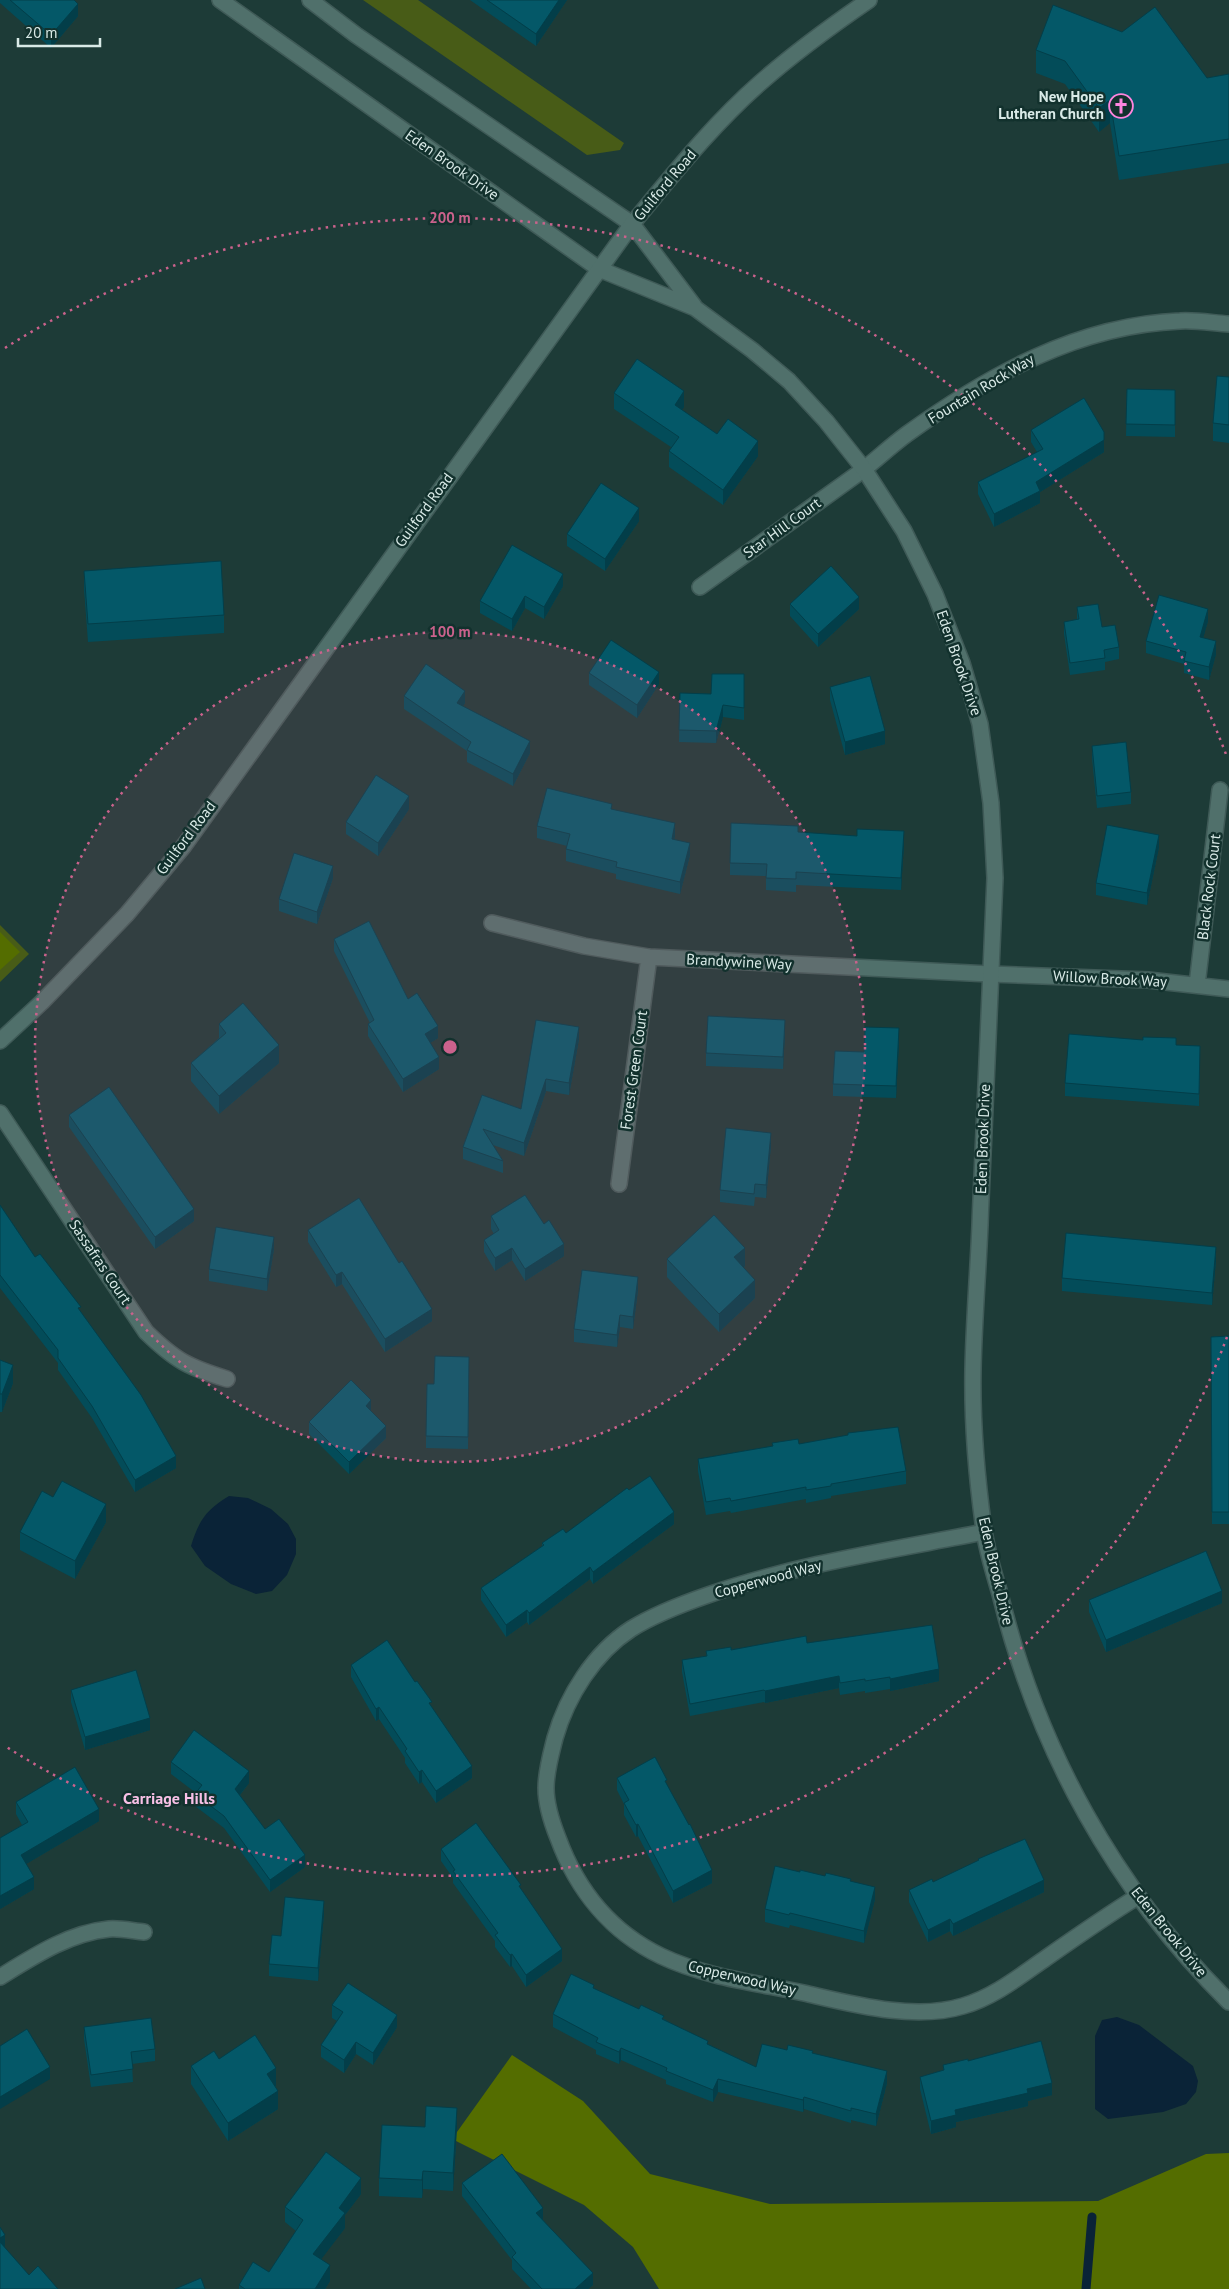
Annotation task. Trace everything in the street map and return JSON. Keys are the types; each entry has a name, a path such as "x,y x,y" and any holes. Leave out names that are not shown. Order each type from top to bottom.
{"street":[{"name":"Eden Brook Drive","path":"220,0 599,269 695,308"},
{"name":"Eden Brook Drive","path":"310,0 356,34 632,224 695,308 789,381 826,422 864,469 904,531 935,594 962,663 980,724 991,803 995,878 973,1371 977,1455 984,1532 1006,1618 1032,1704 1071,1787 1100,1839 1137,1897 1193,1966 1229,2002"},
{"name":"Guilford Road","path":"0,1041 42,1002 127,914 183,846 599,269 632,224 692,150 758,84 826,29 869,0"},
{"name":"Fountain Rock Way","path":"864,469 907,434 987,382 1036,356 1084,337 1133,325 1181,321 1229,324"},
{"name":"Star Hill Court","path":"700,587 864,469"},
{"name":"Black Rock Court","path":"1197,985 1220,790"},
{"name":"Brandywine Way","path":"492,923 584,946 649,957 990,974"},
{"name":"Forest Green Court","path":"618,1184 649,957"},
{"name":"Willow Brook Way","path":"990,974 1148,980 1229,989"},
{"name":"Sassafras Court","path":"0,1113 146,1332 168,1353 190,1367 227,1379"},
{"name":"Copperwood Way","path":"984,1532 821,1564 744,1582 682,1604 631,1629 602,1654 586,1674 577,1687 559,1724 550,1755 546,1788 551,1820 564,1855 582,1890 606,1917 628,1938 662,1956 694,1969 866,2007 939,2011 963,2006 995,1993 1137,1897"},
{"path":"0,1977 44,1950 78,1936 110,1929 144,1932"}],"green space":[{"path":"363,0 418,0 624,143 620,150 587,155"},
{"path":"0,925 29,954 0,982"},
{"path":"0,932 20,952 0,970"},
{"path":"512,2055 583,2101 650,2174 770,2204 1098,2201 1206,2154 1229,2153 1229,2289 659,2289 633,2247 584,2205 452,2139"}],"water":[{"path":"229,1496 248,1498 271,1509 288,1524 296,1539 296,1554 287,1575 272,1591 256,1594 231,1584 205,1566 191,1546 204,1516 214,1506"},
{"path":"1117,2017 1139,2025 1193,2066 1198,2081 1196,2092 1186,2104 1163,2112 1108,2119 1095,2109 1095,2036 1102,2020"}],"building":[{"path":"10,0 74,0 78,4 51,35"},
{"path":"487,0 559,0 536,34"},
{"name":"New Hope Lutheran Church","path":"1053,5 1122,32 1155,7 1207,78 1229,74 1229,139 1119,156 1110,100 1099,108 1065,61 1036,50"},
{"path":"637,359 684,391 675,405 717,434 728,419 758,441 723,490 669,451 679,437 614,393"},
{"path":"1217,376 1229,377 1229,425 1213,423"},
{"path":"1127,389 1175,390 1175,425 1126,424"},
{"path":"1084,398 1104,432 1104,440 1036,482 1040,491 994,514 978,482 1043,449 1031,430"},
{"path":"601,483 639,508 605,559 567,534"},
{"path":"512,545 563,574 544,607 525,596 512,619 480,601"},
{"path":"221,561 224,615 88,624 84,571"},
{"path":"831,566 859,597 818,634 790,604"},
{"path":"1159,595 1208,609 1200,637 1216,641 1209,667 1184,661 1186,652 1146,641"},
{"path":"1098,604 1102,627 1115,625 1119,647 1104,650 1105,658 1070,663 1064,622 1079,619 1077,607"},
{"path":"611,640 659,672 637,705 589,673"},
{"path":"426,664 465,691 457,703 530,741 513,774 467,750 471,742 404,696"},
{"path":"712,674 744,674 744,708 723,705 716,731 679,730 680,693 711,694"},
{"path":"870,676 885,731 845,742 830,687"},
{"path":"1126,742 1131,792 1097,796 1092,746"},
{"path":"376,775 409,796 378,843 346,822"},
{"path":"547,788 612,804 611,809 675,823 672,839 690,843 680,882 616,867 617,862 566,849 570,834 537,826"},
{"path":"731,823 798,826 798,832 857,836 857,829 904,831 901,878 796,872 796,879 766,878 767,864 730,863"},
{"path":"1107,825 1159,835 1147,893 1096,883"},
{"path":"294,853 333,866 317,912 279,899"},
{"path":"369,921 408,999 417,993 438,1026 425,1034 439,1057 403,1079 368,1024 374,1020 334,939"},
{"path":"243,1003 279,1045 219,1096 191,1063 226,1033 219,1024"},
{"path":"708,1016 785,1020 783,1057 706,1053"},
{"path":"536,1020 579,1027 569,1083 546,1079 524,1143 483,1129 503,1161 463,1147 482,1095 521,1109"},
{"path":"865,1027 899,1028 896,1086 833,1084 835,1051 864,1052"},
{"path":"1069,1034 1143,1040 1143,1037 1176,1038 1176,1045 1200,1046 1199,1094 1065,1083"},
{"path":"109,1087 194,1209 155,1237 69,1115"},
{"path":"726,1128 771,1133 766,1185 755,1184 754,1194 720,1190"},
{"path":"525,1195 544,1224 549,1220 564,1244 525,1269 512,1248 495,1258 484,1240 499,1230 491,1216"},
{"path":"359,1198 399,1263 402,1261 432,1309 385,1339 342,1272 336,1275 308,1230"},
{"path":"0,1205 35,1257 40,1254 81,1307 78,1308 141,1395 176,1456 135,1480 92,1406 58,1358 58,1350 0,1275"},
{"path":"714,1215 745,1248 734,1257 755,1280 719,1314 667,1259"},
{"path":"216,1227 274,1237 267,1279 209,1269"},
{"path":"1066,1233 1216,1247 1212,1293 1062,1278"},
{"path":"582,1270 638,1277 633,1317 620,1315 617,1335 574,1329"},
{"path":"1229,1336 1229,1512 1212,1512 1211,1337"},
{"path":"435,1356 469,1357 468,1437 426,1436 427,1384 434,1384"},
{"path":"0,1360 13,1365 2,1394 0,1394"},
{"path":"351,1380 371,1400 366,1406 386,1426 349,1462 309,1422"},
{"path":"898,1427 906,1471 806,1490 806,1487 731,1501 730,1498 706,1502 698,1459 773,1446 772,1443 798,1439 799,1444 848,1435 848,1433"},
{"path":"650,1476 674,1512 593,1572 590,1567 529,1613 527,1610 506,1625 481,1588 544,1545 542,1543 563,1529 566,1533 627,1488 629,1490"},
{"path":"62,1481 106,1504 75,1561 20,1532 42,1491 53,1497"},
{"path":"1206,1551 1222,1591 1106,1640 1089,1600"},
{"path":"932,1625 939,1669 890,1679 890,1677 840,1683 839,1676 690,1704 682,1660 707,1656 706,1651 731,1647 731,1650 806,1636 807,1643"},
{"path":"387,1640 415,1682 417,1681 432,1702 429,1703 472,1766 436,1791 422,1770 419,1772 405,1751 407,1749 379,1707 376,1709 351,1665"},
{"path":"136,1670 150,1718 85,1737 71,1690"},
{"path":"194,1730 249,1771 235,1789 265,1829 279,1819 305,1855 270,1880 224,1816 195,1794 202,1785 171,1762"},
{"path":"655,1757 667,1780 665,1781 690,1824 712,1870 673,1891 638,1824 636,1825 624,1803 629,1800 617,1778"},
{"path":"75,1767 99,1809 21,1855 34,1877 0,1896 0,1838 28,1822 16,1802"},
{"path":"476,1823 521,1885 519,1886 562,1949 526,1975 512,1954 510,1955 495,1935 498,1933 453,1871 455,1870 441,1849"},
{"path":"1025,1839 1044,1880 953,1924 950,1919 928,1930 909,1890 932,1879 933,1882 978,1859"},
{"path":"775,1866 825,1876 826,1873 875,1887 864,1931 790,1913 789,1915 765,1909"},
{"path":"285,1897 324,1901 318,1968 269,1964 272,1935 281,1936"},
{"path":"571,1974 594,1985 593,1988 639,2009 641,2005 664,2016 662,2019 708,2041 707,2044 756,2067 762,2044 787,2050 788,2045 813,2051 812,2053 887,2071 876,2114 851,2108 851,2111 804,2097 803,2100 718,2079 713,2090 666,2071 667,2068 621,2048 619,2052 596,2042 598,2038 553,2014"},
{"path":"348,1983 397,2015 373,2053 356,2042 344,2060 321,2045 343,2012 332,2005"},
{"path":"151,2018 155,2049 131,2052 133,2069 91,2075 84,2027"},
{"path":"27,2029 50,2067 0,2097 0,2046"},
{"path":"255,2035 276,2068 267,2074 278,2091 228,2123 191,2066 214,2051 219,2059"},
{"path":"1041,2041 1052,2083 1027,2089 1028,2093 955,2110 956,2115 931,2121 920,2077 944,2070 943,2065 968,2059 968,2061"},
{"path":"426,2106 457,2108 453,2173 423,2171 422,2180 379,2178 382,2125 425,2127"},
{"path":"326,2152 361,2178 339,2208 345,2213 313,2254 330,2265 315,2289 245,2289 239,2285 253,2262 269,2272 303,2220 285,2207"},
{"path":"502,2154 543,2208 536,2213 593,2273 575,2289 542,2289 512,2257 516,2253 462,2183"},
{"path":"0,2227 5,2235 0,2238"},
{"path":"0,2242 29,2275 38,2266 58,2289 0,2289"},
{"path":"201,2278 205,2289 175,2289"}],"waterway":[{"path":"1086,2289 1092,2217"}],"place":[{"name":"New Hope Lutheran Church","path":"1121,106"}],"district":[{"name":"Carriage Hills","path":"169,1798"}]}
